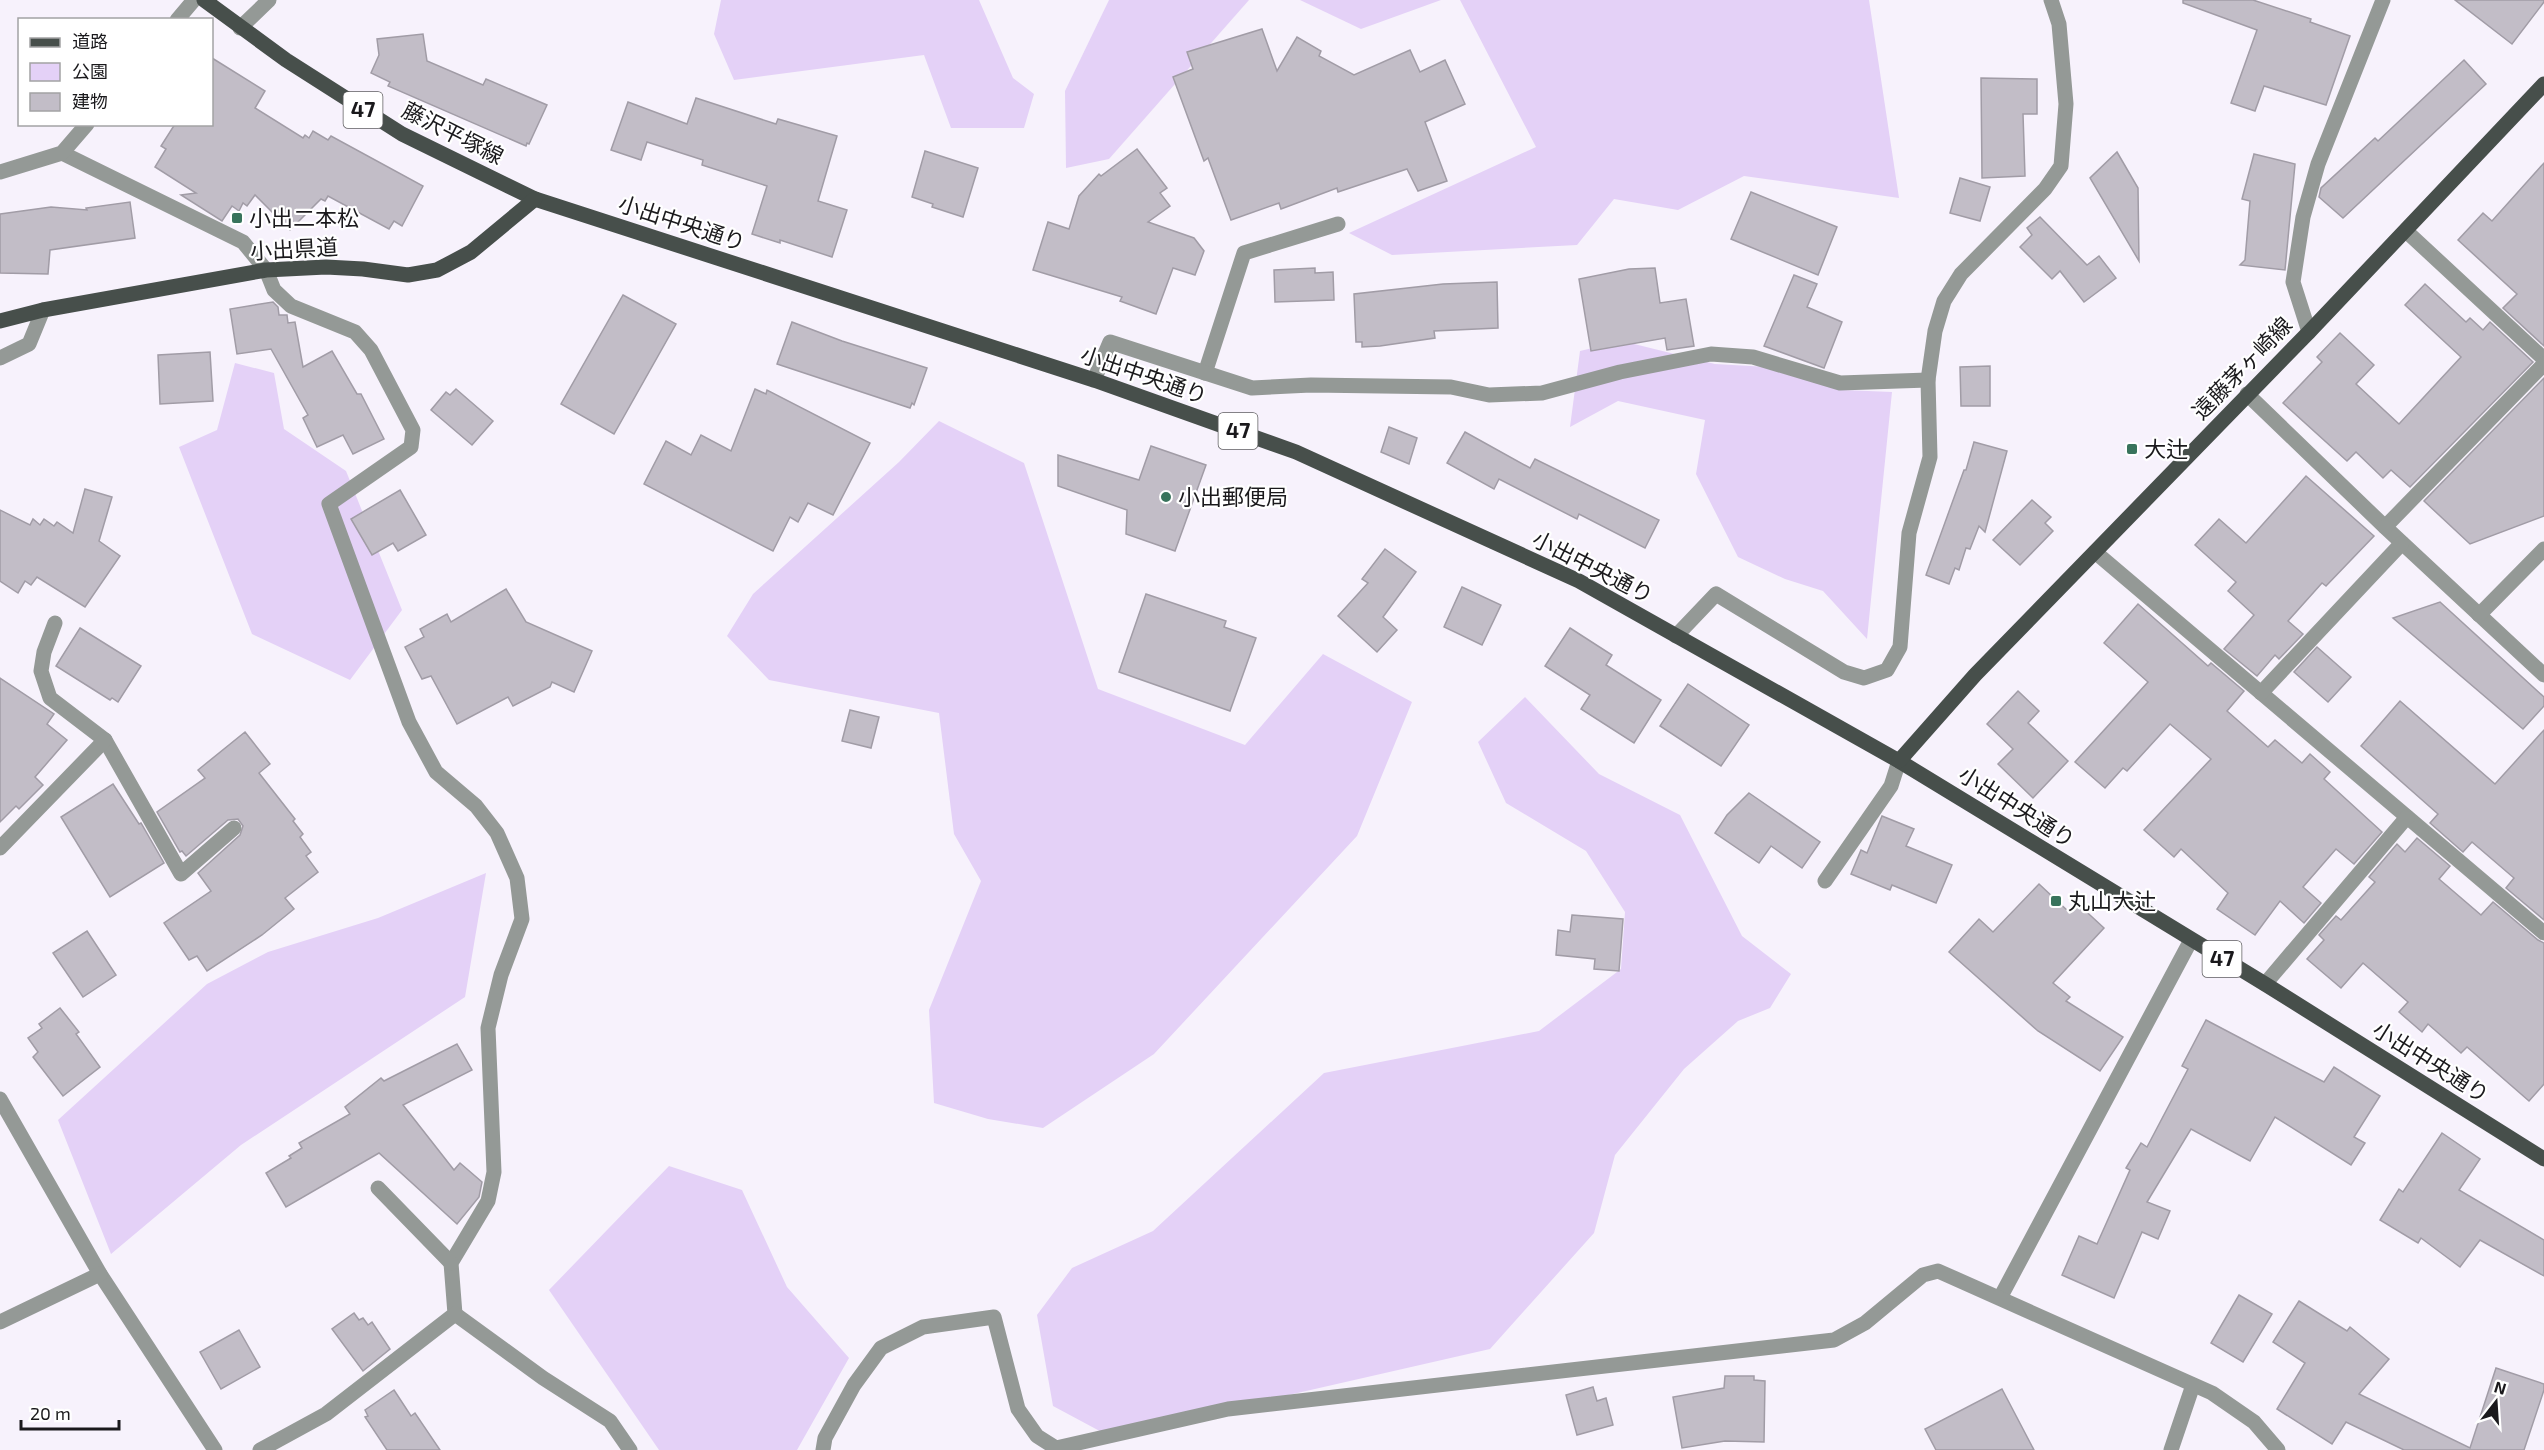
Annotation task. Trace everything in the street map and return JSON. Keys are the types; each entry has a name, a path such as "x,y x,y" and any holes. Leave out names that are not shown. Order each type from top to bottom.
{"main road":[{"name":"藤沢平塚線","path":"204,0 240,28 402,134 535,200"},
{"name":"遠藤茅ヶ崎線","path":"1899,761 1975,675 2309,332 2544,84"},
{"name":"小出県道","path":"0,321 43,310 266,270 326,267 408,275 437,270 471,252 535,200"},
{"name":"小出中央通り","path":"535,200 1094,380 1296,452 1579,581 1899,761 2265,984 2544,1159"}],"street":[{"path":"179,18 194,0"},
{"path":"240,28 269,0"},
{"path":"1676,636 1716,594 1844,672 1864,678 1887,670 1900,647 1909,533 1930,457 1928,380 1935,331 1944,301 1961,274 2044,189 2061,166 2066,104 2059,24 2051,0"},
{"path":"2309,332 2293,282 2303,217 2318,164 2383,0"},
{"path":"0,172 62,153 85,126"},
{"path":"62,153 243,242 266,270 274,290 291,306 355,332 371,350 413,430 411,447 329,504 409,722 436,772 476,806 497,833 517,878 522,919 501,975 488,1028 494,1172 488,1201 451,1263 455,1314 543,1378 610,1421 630,1450"},
{"path":"1205,373 1244,253 1338,224"},
{"path":"2385,527 2544,362 2406,231"},
{"path":"0,358 29,345 43,310"},
{"path":"1094,380 1110,342 1252,387 1311,385 1451,387 1489,395 1542,393 1620,372 1711,354 1753,357 1840,383 1928,380"},
{"path":"2247,394 2544,675"},
{"path":"2261,693 2402,543"},
{"path":"2479,615 2544,549"},
{"path":"2095,552 2544,933"},
{"path":"55,623 45,652 42,671 50,698 105,740 181,873 234,828"},
{"path":"0,848 105,740"},
{"path":"1825,881 1892,786 1899,761"},
{"path":"2265,984 2407,817"},
{"path":"2000,1298 2191,940"},
{"path":"0,1100 100,1274 215,1450"},
{"path":"378,1188 451,1263"},
{"path":"824,1450 825,1438 854,1385 881,1348 923,1327 994,1317 1018,1409 1037,1436 1056,1449 1228,1409 1834,1340 1865,1323 1923,1275 1938,1271 2212,1393 2254,1422 2278,1450"},
{"path":"0,1322 100,1274"},
{"path":"260,1450 326,1414 455,1314"},
{"path":"2171,1450 2193,1385"}],"green space":[{"path":"721,0 979,0 1013,78 1034,94 1024,128 951,128 924,55 734,80 714,34"},
{"path":"1109,0 1249,0 1109,159 1066,168 1065,91"},
{"path":"1300,0 1441,0 1361,29"},
{"path":"1460,0 1869,0 1899,198 1744,176 1678,210 1614,199 1577,245 1392,255 1349,233 1536,147"},
{"path":"1622,341 1715,364 1768,367 1843,390 1892,392 1867,639 1823,591 1785,579 1738,557 1696,474 1705,420 1618,401 1570,427 1580,351"},
{"path":"235,363 274,373 284,429 346,471 402,610 350,680 252,634 179,447 217,430"},
{"path":"939,421 1024,463 1098,689 1245,745 1323,654 1412,702 1357,836 1154,1054 1043,1128 988,1119 934,1103 929,1010 981,881 954,834 939,713 769,680 727,636 753,594 899,462"},
{"path":"1525,697 1599,774 1680,815 1742,936 1791,974 1770,1008 1738,1021 1684,1069 1615,1155 1594,1233 1490,1349 1109,1436 1053,1406 1037,1315 1072,1268 1153,1231 1324,1073 1539,1031 1621,969 1625,912 1586,851 1506,803 1478,742"},
{"path":"486,873 465,997 241,1145 111,1254 58,1120 207,984 268,952 378,918"},
{"path":"669,1166 742,1190 787,1287 849,1358 797,1450 659,1450 549,1290"}],"building":[{"path":"2183,0 2253,0 2311,19 2310,22 2350,36 2326,105 2264,86 2255,111 2231,103 2257,30 2183,3"},
{"path":"2455,0 2544,0 2544,2 2512,44"},
{"path":"1262,29 1277,71 1297,37 1321,51 1319,56 1354,75 1410,50 1420,72 1445,60 1465,104 1425,122 1447,181 1418,191 1407,169 1338,192 1337,188 1281,209 1279,203 1231,220 1208,158 1204,161 1173,77 1193,69 1187,52"},
{"path":"423,34 427,61 483,85 486,79 547,105 529,144 527,143 526,146 388,86 390,82 371,73 379,55 377,39"},
{"path":"213,59 265,91 255,108 303,138 305,135 309,138 313,131 328,140 331,136 423,186 402,226 394,221 389,229 328,196 325,201 321,199 290,230 255,195 247,206 243,203 239,211 232,206 222,221 181,195 196,193 155,167 166,149 161,146 174,126 213,126"},
{"path":"2464,60 2486,84 2343,218 2319,197 2321,188 2375,138 2378,141"},
{"path":"1981,78 2037,79 2037,114 2023,114 2025,176 1982,178"},
{"path":"696,98 776,124 778,119 837,136 818,201 847,210 832,257 780,240 780,243 752,234 767,186 702,165 703,160 647,142 641,160 611,150 628,102 687,124"},
{"path":"1137,149 1167,188 1160,193 1170,206 1148,222 1194,238 1204,251 1195,275 1173,268 1156,314 1120,301 1122,297 1033,270 1048,222 1069,229 1079,196 1099,174 1101,176"},
{"path":"925,151 978,168 963,217 932,207 933,204 912,197"},
{"path":"2117,152 2138,188 2139,261 2090,178"},
{"path":"2254,154 2295,164 2285,270 2240,265 2245,260 2250,201 2242,199"},
{"path":"2544,163 2544,346 2503,308 2517,294 2458,240 2483,213 2492,221"},
{"path":"1960,178 1990,187 1980,221 1950,213"},
{"path":"1751,192 1837,227 1818,275 1731,239"},
{"path":"130,202 135,238 50,250 48,274 0,273 0,214 51,207 87,210 86,208"},
{"path":"2040,217 2087,265 2099,256 2116,278 2084,302 2060,271 2052,279 2020,247 2032,235 2027,228"},
{"path":"1315,268 1315,273 1333,272 1334,300 1275,302 1274,270"},
{"path":"1655,268 1660,303 1686,299 1694,346 1667,350 1665,338 1591,351 1579,279 1629,269"},
{"path":"1794,275 1817,284 1807,307 1842,322 1824,368 1764,346"},
{"path":"1497,282 1498,328 1434,331 1435,338 1380,346 1362,347 1362,342 1356,342 1354,294 1443,284"},
{"path":"2425,284 2466,322 2470,318 2483,330 2490,322 2533,362 2410,487 2391,470 2383,478 2356,452 2347,461 2283,403 2322,362 2317,357 2340,333 2374,365 2356,384 2399,424 2461,357 2405,305"},
{"path":"623,295 676,324 614,434 561,404"},
{"path":"273,302 278,307 279,315 287,315 288,323 295,322 303,367 332,351 357,394 361,394 384,439 353,454 343,435 317,447 303,418 308,415 271,349 237,354 230,309"},
{"path":"792,322 842,341 927,368 914,405 912,403 910,408 777,364"},
{"path":"210,352 213,401 160,404 158,355"},
{"path":"1990,366 1990,406 1961,406 1960,367"},
{"path":"2544,378 2544,516 2470,544 2424,501"},
{"path":"456,389 493,421 472,445 431,410 446,392 450,395"},
{"path":"755,389 766,394 767,390 870,443 833,515 808,503 798,522 790,517 773,551 644,484 666,441 691,455 701,435 731,451"},
{"path":"1389,427 1417,438 1409,464 1381,452"},
{"path":"1465,432 1530,468 1535,459 1659,520 1645,548 1579,514 1577,519 1499,479 1494,489 1447,463"},
{"path":"1974,442 2007,451 1985,532 1979,526 1970,549 1966,548 1959,570 1955,568 1949,584 1926,575 1964,470 1966,470"},
{"path":"1151,446 1206,465 1175,551 1126,534 1127,510 1058,486 1058,455 1139,480"},
{"path":"2306,476 2374,536 2326,586 2322,583 2288,621 2303,634 2279,659 2275,655 2257,676 2224,649 2254,615 2228,591 2236,582 2195,545 2219,519 2246,543"},
{"path":"85,489 112,497 99,541 120,556 85,607 37,577 31,585 25,581 18,593 0,581 0,510 30,525 33,519 40,525 44,519 54,526 57,522 73,533"},
{"path":"400,490 426,535 398,551 393,543 372,555 351,519"},
{"path":"2032,500 2051,517 2045,523 2053,531 2020,565 1993,540"},
{"path":"1385,549 1416,572 1383,617 1397,630 1377,652 1338,616 1368,583 1362,579"},
{"path":"1462,587 1501,605 1482,645 1444,627"},
{"path":"506,589 526,622 592,651 574,692 552,682 550,687 513,706 508,697 457,724 431,676 422,679 405,647 424,637 420,629 447,614 451,622"},
{"path":"1146,594 1226,621 1224,627 1256,638 1230,711 1119,672"},
{"path":"2440,602 2544,697 2544,706 2523,729 2393,618"},
{"path":"2138,604 2208,666 2211,663 2244,691 2227,711 2268,747 2275,740 2302,763 2310,754 2330,772 2324,779 2382,832 2354,864 2336,849 2303,887 2321,903 2304,923 2280,901 2255,935 2217,909 2228,893 2181,849 2174,857 2144,830 2211,759 2170,724 2127,771 2123,768 2105,788 2075,762 2148,682 2104,643"},
{"path":"80,628 141,666 118,702 112,698 110,700 56,666"},
{"path":"1570,628 1612,655 1606,665 1661,700 1634,743 1581,709 1590,695 1545,666"},
{"path":"2317,647 2351,677 2328,702 2294,672"},
{"path":"0,678 54,714 47,724 67,740 35,777 43,785 19,809 16,806 0,822"},
{"path":"1688,684 1749,725 1721,766 1660,726"},
{"path":"2018,691 2039,711 2028,723 2068,761 2033,798 1998,764 2013,749 1987,724"},
{"path":"2400,701 2495,784 2544,730 2544,920 2506,888 2514,878 2472,842 2463,852 2430,823 2438,814 2361,746"},
{"path":"850,710 879,717 871,748 842,741"},
{"path":"245,732 270,764 259,773 295,819 293,821 303,834 300,837 311,852 306,856 318,872 285,898 294,909 262,935 207,971 197,956 189,960 164,923 211,891 198,873 240,835 243,826 238,819 228,820 186,856 182,851 180,852 157,812 205,778 198,770"},
{"path":"113,784 139,824 141,823 164,863 110,897 61,817"},
{"path":"1749,793 1820,842 1802,868 1771,846 1759,863 1715,833 1727,815"},
{"path":"1882,816 1914,829 1906,846 1952,865 1936,903 1892,885 1890,890 1851,874 1861,850 1867,853"},
{"path":"2417,838 2450,866 2439,879 2481,915 2493,902 2544,943 2544,1084 2529,1101 2467,1047 2461,1053 2428,1024 2422,1032 2399,1012 2408,1002 2363,963 2341,988 2307,959 2324,940 2319,935 2336,916 2341,920 2375,882 2369,877 2397,844 2405,852"},
{"path":"2039,884 2069,912 2077,903 2104,928 2053,983 2070,997 2066,1001 2123,1037 2100,1071 2038,1031 1949,952 1979,919 1993,932"},
{"path":"1572,915 1623,919 1619,971 1594,969 1595,959 1556,955 1558,930 1570,932"},
{"path":"87,931 116,975 83,997 53,953"},
{"path":"60,1008 79,1032 76,1034 100,1067 63,1096 33,1057 38,1052 28,1038 42,1028 39,1024"},
{"path":"2206,1020 2324,1082 2334,1067 2380,1096 2354,1137 2365,1143 2351,1165 2275,1117 2250,1161 2191,1129 2147,1202 2170,1211 2158,1239 2142,1232 2114,1298 2062,1275 2079,1236 2097,1244 2130,1170 2126,1168 2141,1143 2147,1147 2188,1069 2182,1066"},
{"path":"457,1044 472,1070 403,1105 454,1170 460,1163 482,1182 479,1197 457,1224 379,1153 286,1207 266,1173 291,1158 289,1156 302,1148 299,1143 350,1114 345,1107 381,1078 384,1081"},
{"path":"2442,1133 2480,1159 2459,1190 2544,1240 2544,1276 2480,1240 2460,1267 2421,1238 2418,1243 2380,1220 2399,1189 2403,1192"},
{"path":"2239,1295 2272,1314 2243,1362 2211,1343"},
{"path":"2299,1301 2347,1331 2350,1327 2389,1359 2359,1394 2470,1448 2496,1368 2544,1384 2524,1450 2404,1450 2346,1422 2332,1444 2277,1409 2305,1363 2273,1342"},
{"path":"354,1313 359,1320 363,1318 368,1325 372,1322 390,1349 363,1371 332,1329"},
{"path":"239,1330 260,1367 221,1389 200,1352"},
{"path":"1725,1376 1754,1376 1754,1380 1765,1381 1764,1442 1725,1441 1682,1448 1673,1397 1724,1388"},
{"path":"1593,1387 1597,1401 1606,1398 1613,1425 1577,1435 1566,1395"},
{"path":"2002,1389 2034,1450 1936,1450 1925,1429"},
{"path":"394,1390 411,1416 415,1413 440,1450 387,1450 365,1417 368,1416 365,1410"}],"place":[{"name":"小出二本松","path":"237,218"},
{"name":"大辻","path":"2132,449"},
{"name":"小出郵便局","path":"1166,497"},
{"name":"丸山大辻","path":"2056,901"}]}
